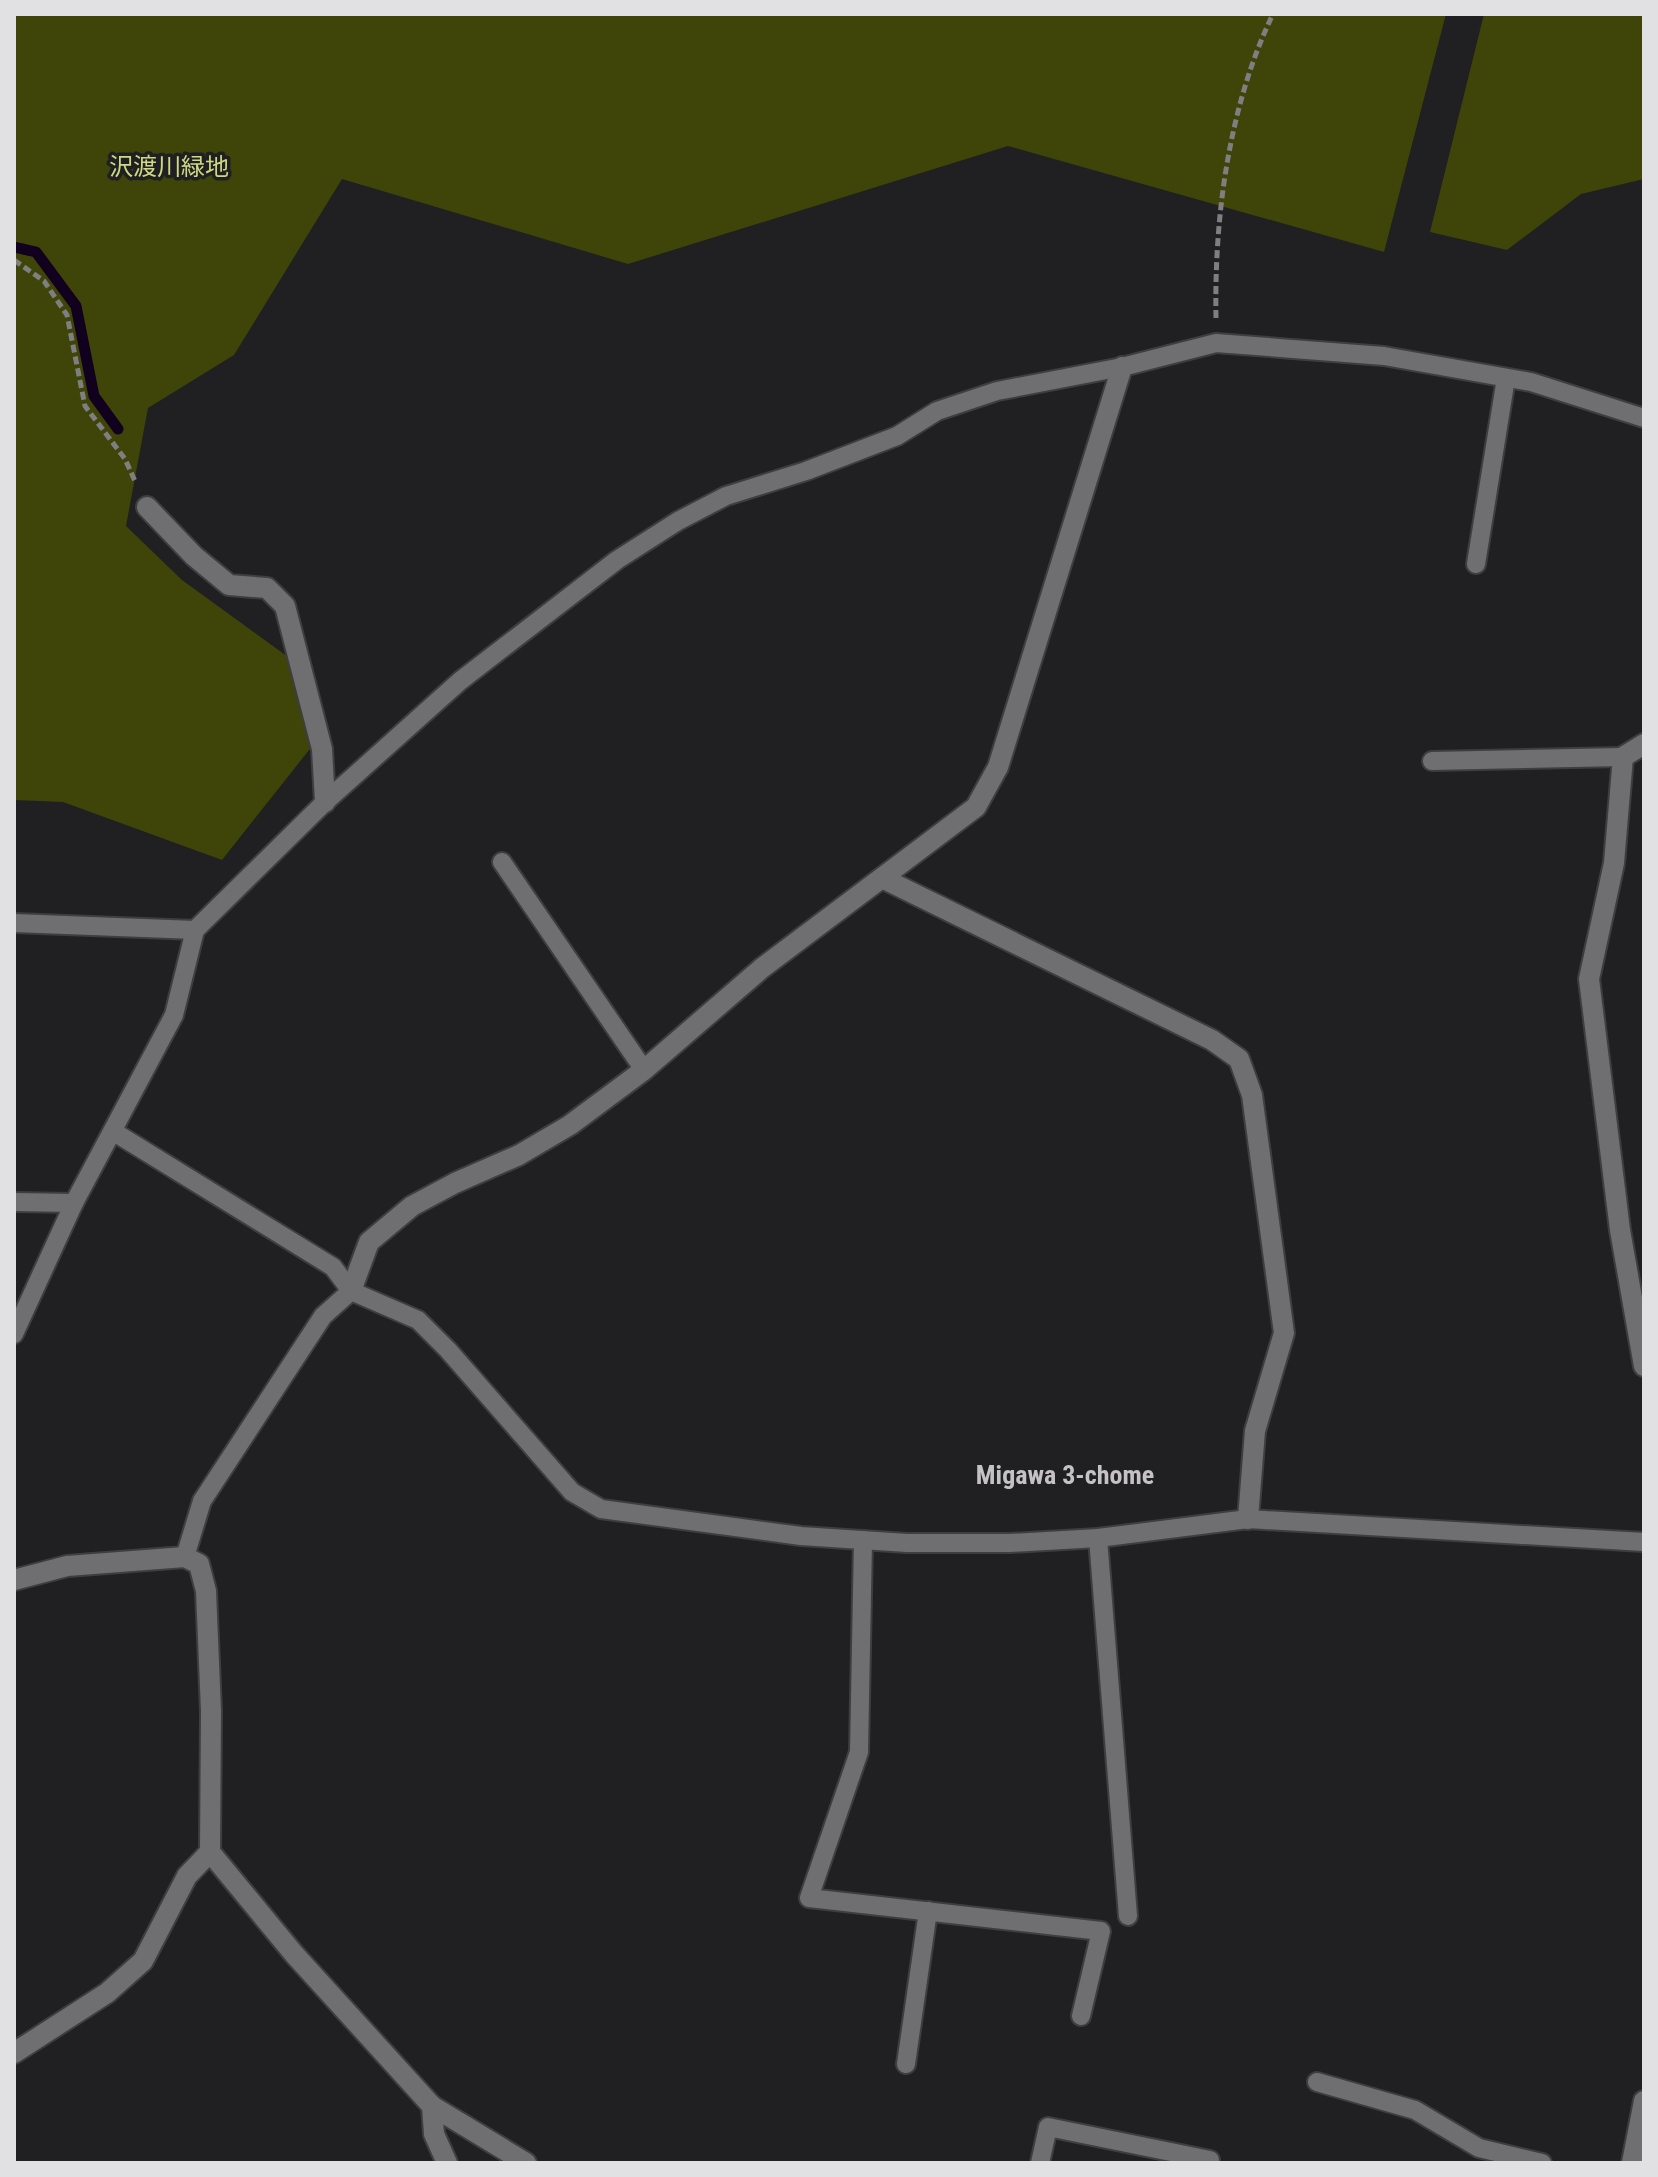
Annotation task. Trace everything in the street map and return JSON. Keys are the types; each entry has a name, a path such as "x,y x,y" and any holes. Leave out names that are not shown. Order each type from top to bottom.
{"street":[{"path":"351,1291 369,1242 412,1206 558,1133 644,1070 762,968 976,807 998,767 1122,367"},
{"path":"147,507 194,556 229,585 267,588 285,606 322,749 325,802"},
{"path":"1644,744 1623,757 1614,863 1589,979 1620,1230 1644,1366"},
{"path":"882,878 1212,1040 1239,1059 1252,1095 1284,1333 1255,1431 1248,1519"},
{"path":"14,1580 67,1566 185,1557 199,1564 206,1591 211,1711 210,1852 294,1954 432,2106 526,2163"},
{"path":"14,2053 107,1993 143,1961 187,1876 210,1852"},
{"path":"1632,2163 1644,2101"},
{"path":"432,2106 434,2134 447,2163"}],"lane":[{"path":"14,1334 74,1203 174,1015 195,930 325,802 460,681 617,560 678,521 726,496 806,471 897,436 937,411 997,391 1122,367 1216,343 1384,356 1531,382 1644,418"},
{"path":"1476,564 1506,378"},
{"path":"1432,761 1623,757"},
{"path":"502,862 644,1070"},
{"path":"14,923 195,930"},
{"path":"114,1132 333,1267 351,1291 418,1320 572,1492 601,1509 801,1536 907,1543 1010,1543 1098,1538 1248,1519 1644,1542"},
{"path":"14,1202 74,1203"},
{"path":"185,1557 202,1501 323,1316 351,1291"},
{"path":"1098,1538 1128,1916"},
{"path":"863,1540 859,1752 809,1898 1101,1931 1081,2016"},
{"path":"906,2064 928,1911"},
{"path":"1317,2082 1415,2110 1479,2148 1542,2163"},
{"path":"1040,2163 1048,2127 1210,2160"}],"path":[{"path":"1216,343 1215,277 1225,182 1239,110 1260,40 1273,14"},
{"path":"14,260 44,281 67,315 85,406 125,459 147,507"}],"green space":[{"name":"沢渡川緑地","path":"14,14 1446,14 1384,252 1008,146 628,264 342,179 234,355 148,408 126,526 182,580 291,659 313,745 222,860 63,802 14,800"},
{"path":"1484,14 1644,14 1644,179 1581,194 1507,250 1430,232"}],"waterway":[{"path":"14,247 36,252 76,306 94,396 118,429"}],"district":[{"name":"Migawa 3-chome","path":"1065,1475"}]}
